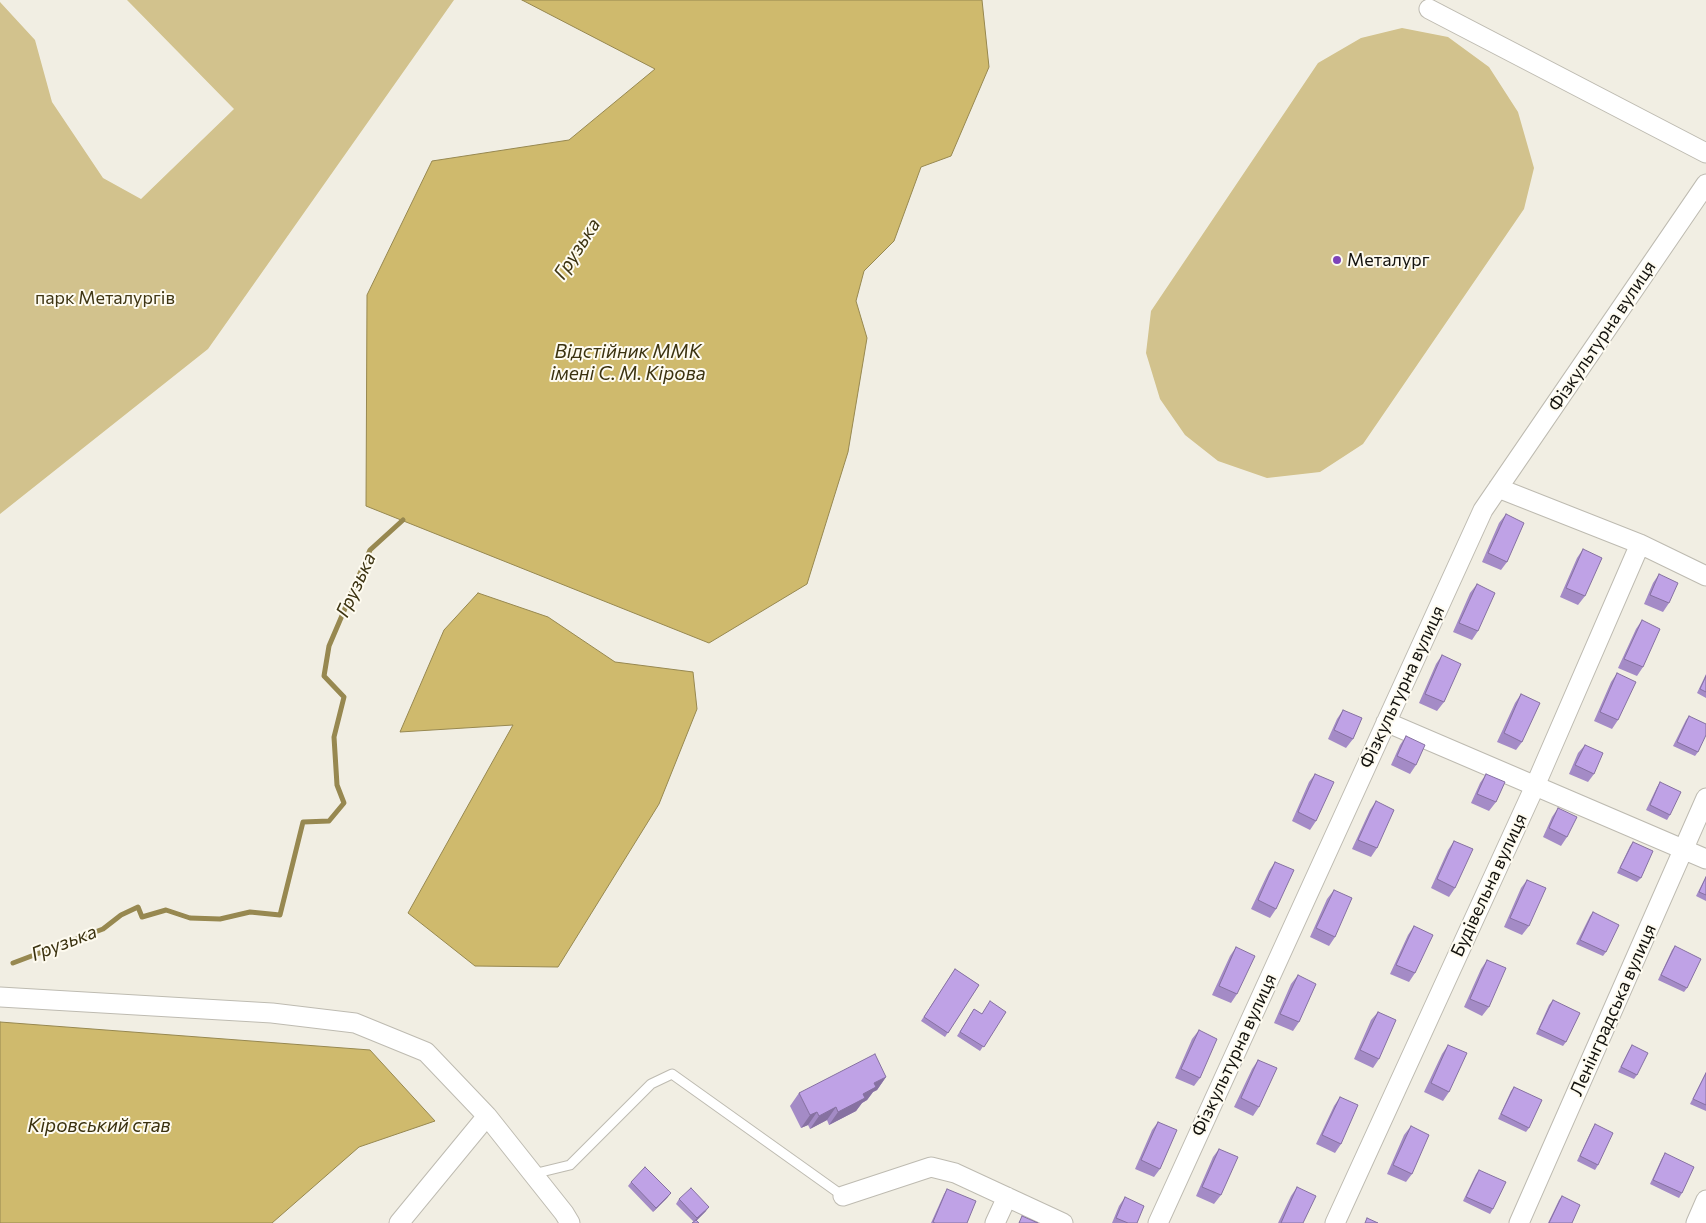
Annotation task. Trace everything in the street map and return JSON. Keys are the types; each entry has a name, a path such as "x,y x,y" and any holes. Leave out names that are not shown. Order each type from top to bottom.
{"street":[{"path":"1429,9 1706,154"},
{"name":"Фiзкультурна вулиця","path":"1158,1223 1483,510 1706,184"},
{"path":"1498,488 1640,544 1706,576"},
{"name":"Будівельна вулиця","path":"1335,1223 1534,786 1640,544"},
{"path":"1386,722 1706,858"},
{"name":"Ленінградська вулиця","path":"1519,1223 1706,798"},
{"path":"0,997 272,1013 354,1023 426,1052 487,1116 570,1223"},
{"path":"399,1223 487,1116"},
{"path":"843,1196 931,1167 955,1173 1063,1223"},
{"path":"995,1223 1007,1197"},
{"path":"1696,1223 1706,1200"}],"lane":[{"path":"533,1174 570,1165 652,1084 672,1074 843,1196"}],"green space":[{"name":"парк Металургів","path":"127,0 454,0 208,349 0,514 0,2 35,40 52,102 103,178 141,199 234,109"},
{"name":"Металург","path":"1402,28 1448,37 1489,67 1518,112 1534,168 1524,209 1363,444 1320,472 1267,478 1218,461 1185,435 1160,399 1146,353 1151,311 1318,63 1361,38"}],"water":[{"name":"Відстійник ММК імені С. М. Кірова","path":"522,0 982,0 989,67 951,156 921,167 894,241 864,271 856,301 867,338 848,452 807,584 709,643 366,506 367,295 432,161 569,140 655,69"},
{"path":"478,593 548,617 615,662 693,672 697,709 659,804 558,967 475,966 408,913 513,725 400,732 444,630"},
{"name":"Кіровський став","path":"0,1022 370,1050 435,1121 359,1147 272,1223 0,1223"}],"building":[{"path":"1506,514 1524,523 1507,562 1488,553"},
{"path":"1583,549 1602,558 1585,596 1566,588"},
{"path":"1659,574 1678,583 1669,603 1650,595"},
{"path":"1477,584 1495,593 1478,631 1459,623"},
{"path":"1642,620 1660,629 1643,667 1624,659"},
{"path":"1442,655 1461,664 1444,702 1425,694"},
{"path":"1617,673 1636,682 1618,720 1600,712"},
{"path":"1706,676 1706,692 1700,689"},
{"path":"1521,694 1540,703 1522,742 1504,733"},
{"path":"1343,710 1362,718 1353,739 1334,730"},
{"path":"1689,716 1706,724 1706,735 1698,752 1677,742"},
{"path":"1406,736 1425,745 1416,765 1397,756"},
{"path":"1585,745 1603,753 1594,774 1575,765"},
{"path":"1315,774 1334,782 1316,821 1298,812"},
{"path":"1486,774 1505,782 1496,802 1477,794"},
{"path":"1660,782 1681,792 1670,815 1650,805"},
{"path":"1376,801 1394,810 1377,848 1358,840"},
{"path":"1558,808 1577,817 1567,837 1549,828"},
{"path":"1454,841 1473,849 1455,888 1437,879"},
{"path":"1633,842 1653,851 1641,878 1620,868"},
{"path":"1275,862 1294,870 1276,909 1258,900"},
{"path":"1706,877 1706,895 1699,892"},
{"path":"1527,880 1546,888 1529,926 1510,918"},
{"path":"1334,890 1352,898 1335,937 1316,928"},
{"path":"1593,912 1619,925 1606,952 1580,940"},
{"path":"1414,926 1433,935 1415,973 1396,965"},
{"path":"1675,946 1701,959 1687,988 1661,975"},
{"path":"1236,947 1255,956 1237,994 1219,986"},
{"path":"1487,960 1506,968 1489,1007 1470,999"},
{"path":"955,969 979,985 948,1033 924,1017"},
{"path":"1298,975 1316,984 1299,1022 1280,1014"},
{"path":"1553,1000 1580,1013 1566,1042 1539,1029"},
{"path":"990,1001 1006,1012 984,1047 960,1032 974,1009 982,1014"},
{"path":"1378,1012 1396,1020 1379,1059 1360,1050"},
{"path":"1199,1030 1217,1039 1200,1078 1181,1069"},
{"path":"1448,1045 1467,1053 1449,1092 1431,1083"},
{"path":"1632,1045 1648,1053 1637,1075 1621,1067"},
{"path":"875,1054 886,1077 874,1083 876,1087 863,1094 865,1098 838,1112 836,1107 819,1116 817,1112 810,1115 799,1093"},
{"path":"1258,1060 1277,1068 1259,1107 1241,1098"},
{"path":"1706,1073 1706,1105 1693,1099"},
{"path":"1514,1087 1542,1100 1529,1128 1501,1114"},
{"path":"1340,1097 1358,1105 1341,1144 1322,1135"},
{"path":"1158,1122 1177,1130 1160,1169 1141,1160"},
{"path":"1595,1124 1613,1133 1598,1165 1580,1156"},
{"path":"1411,1126 1429,1135 1412,1174 1393,1165"},
{"path":"1219,1149 1238,1157 1221,1195 1202,1187"},
{"path":"1665,1153 1694,1167 1682,1193 1653,1180"},
{"path":"645,1167 671,1193 656,1208 631,1182"},
{"path":"1479,1170 1506,1182 1493,1209 1466,1197"},
{"path":"1297,1187 1316,1196 1303,1223 1281,1223"},
{"path":"691,1188 709,1207 697,1218 679,1199"},
{"path":"947,1189 976,1201 967,1223 933,1222"},
{"path":"1562,1196 1580,1205 1572,1223 1549,1223"},
{"path":"1125,1197 1144,1206 1137,1223 1128,1223 1116,1218"},
{"path":"1022,1216 1038,1223 1019,1223"},
{"path":"1367,1218 1378,1223 1365,1223"}],"waterway":[{"name":"Грузька","path":"13,963 103,929 121,915 138,907 142,917 166,910 190,918 220,919 250,912 280,915 303,822 329,821 344,803 337,785 334,737 344,697 324,676 329,646 370,550 403,520"}],"place":[{"name":"Металург","path":"1337,260"}]}
